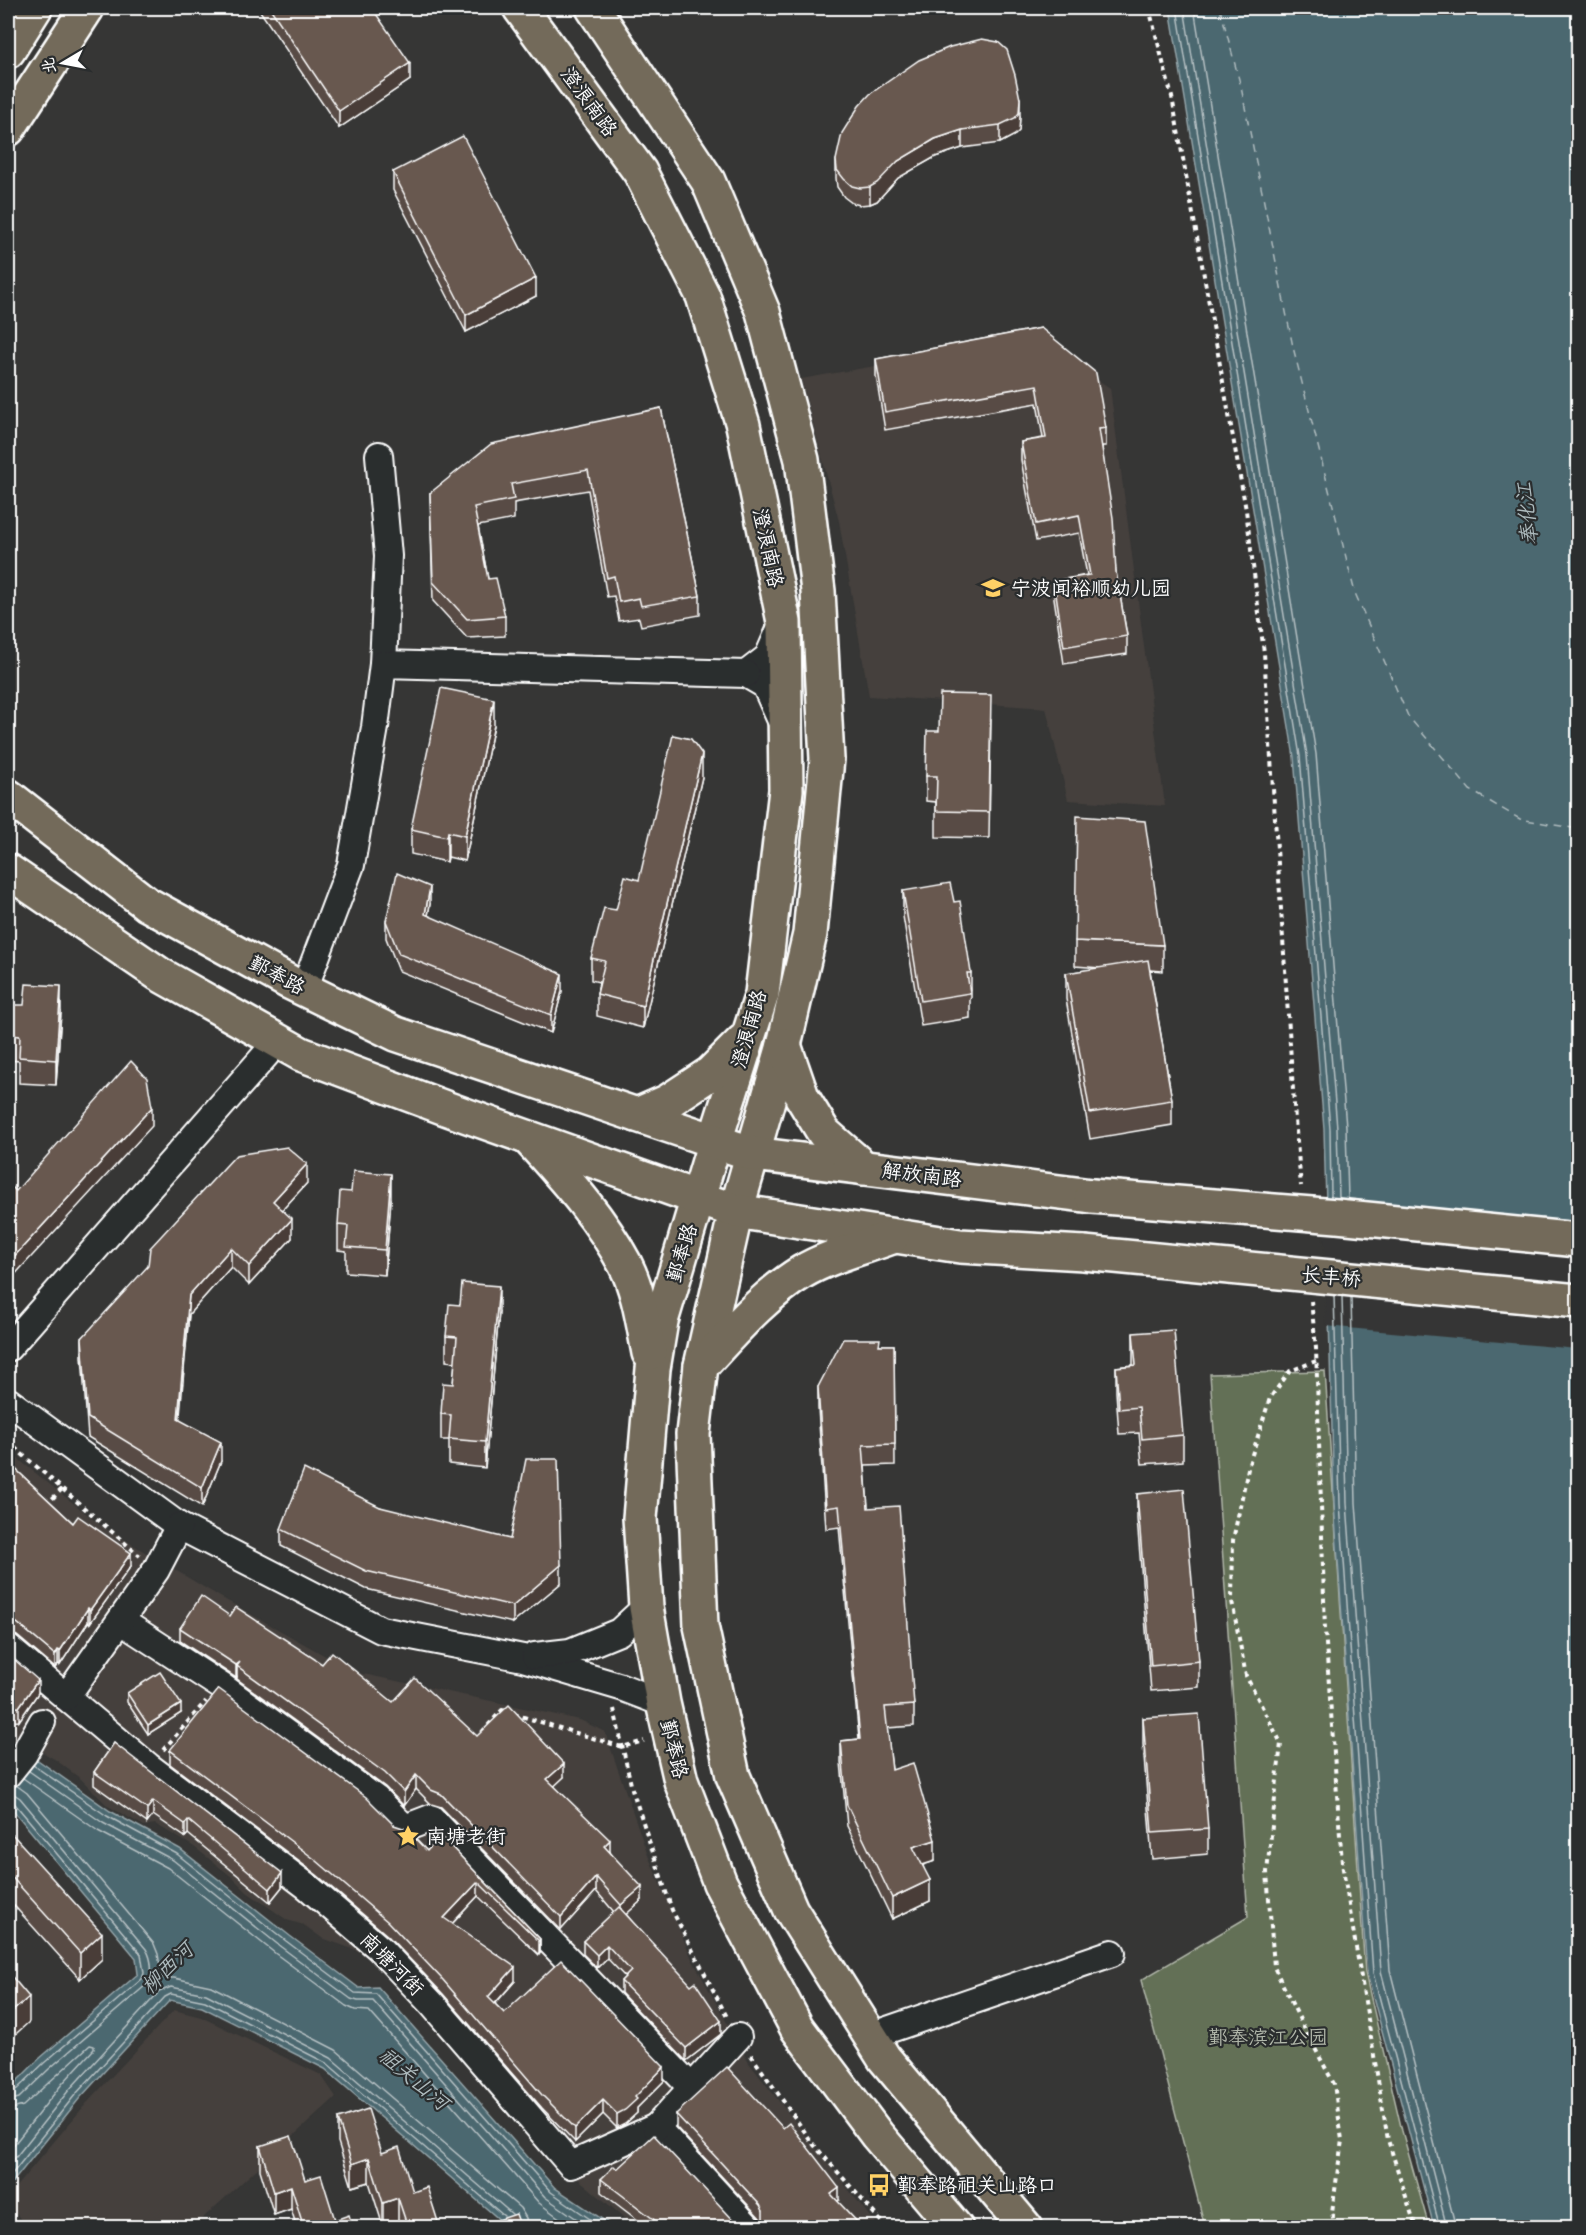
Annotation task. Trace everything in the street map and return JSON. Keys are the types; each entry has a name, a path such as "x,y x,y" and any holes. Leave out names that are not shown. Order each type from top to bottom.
{"main road":[{"path":"8,51 35,8"},
{"path":"8,129 87,8"},
{"name":"澄浪南路","path":"520,8 640,172 703,296 742,425 784,622 786,790 762,994 715,1141"},
{"name":"澄浪南路","path":"593,8 708,181 763,312 802,460 818,591 827,759 810,934 784,1045 753,1154"},
{"name":"鄞奉路","path":"8,796 147,904 304,989 396,1034 753,1154 735,1211 701,1366 693,1434 701,1626 734,1776 791,1910 884,2058 1026,2228"},
{"name":"鄞奉路","path":"8,871 159,974 301,1054 735,1211"},
{"path":"637,1115 667,1102 711,1073 749,1035"},
{"path":"784,1045 802,1097 824,1133 864,1168"},
{"path":"527,1137 587,1204 625,1265 638,1301 653,1369"},
{"name":"鄞奉路","path":"715,1141 661,1321 653,1369 640,1518 646,1607 663,1703 681,1781 720,1883 796,2028 877,2135 956,2228"},
{"name":"解放南路","path":"753,1154 1092,1196 1337,1216 1578,1240"},
{"name":"长丰桥","path":"735,1211 960,1246 1084,1253 1578,1301"},
{"path":"701,1366 759,1305 802,1272 828,1260 896,1236"}],"street":[{"path":"304,989 351,865 375,727 383,664 388,556 379,456"},
{"path":"746,674 768,657 784,622"},
{"path":"383,664 746,674 765,685 785,728"},
{"path":"8,1348 278,1041"},
{"path":"8,1401 179,1526 381,1630 523,1658 608,1683 663,1703"},
{"path":"66,1697 156,1570 179,1526"},
{"path":"523,1658 570,1652 594,1643 619,1632 646,1607"},
{"path":"121,1621 220,1685 376,1799 405,1828 431,1818 691,2087"},
{"name":"南塘河街","path":"8,1648 148,1766 308,1887 378,1947 432,2004 571,2165 656,2127"},
{"path":"8,1774 24,1754 42,1722"},
{"path":"870,2036 1112,1953"},
{"path":"738,2037 656,2127 748,2228"}],"path":[{"path":"1149,8 1172,97 1247,520 1264,653 1301,1188"},
{"path":"1311,1291 1316,1361 1326,1630 1342,1863 1388,2140 1416,2228"},
{"path":"1316,1361 1290,1371 1270,1398 1249,1464 1233,1540 1232,1601 1246,1676 1281,1743 1267,1872 1274,1967 1334,2084 1342,2140 1332,2212 1335,2228"},
{"path":"8,1442 156,1570"},
{"path":"39,1513 63,1489"},
{"path":"608,1683 632,1789 672,1910 738,2037 814,2145 887,2228"},
{"path":"148,1766 220,1685"},
{"path":"478,1736 502,1710 622,1747"}],"shaded area":[{"name":"宁波闻裕顺幼儿园","path":"1035,338 1110,388 1165,806 1068,800 1046,708 869,696 839,521 801,379"},
{"name":"南塘老街","path":"8,1451 103,1527 222,1598 354,1672 580,1720 605,1732 647,1853 692,1959 749,2063 878,2227 635,2227 549,2154 425,2017 425,2000 377,1952 364,1953 322,1938 304,1925 287,1920 247,1892 193,1846 155,1824 144,1826 108,1806 81,1779 56,1760 18,1738 8,1729"},
{"path":"174,2010 201,2017 321,2075 336,2097 193,2227 27,2227 8,2204 8,2196 86,2104"}],"green space":[{"name":"鄞奉滨江公园","path":"1325,1371 1365,1973 1402,2131 1429,2227 1205,2227 1141,1980 1248,1917 1210,1374"}],"water":[{"name":"奉化江","path":"1170,8 1578,8 1578,2227 1434,2227 1367,1974 1334,1504 1324,1129 1294,757"},
{"path":"8,1739 110,1811 180,1849 359,1988 378,1987 555,2188 614,2227 508,2227 325,2069 202,2007 170,2000 79,2099 8,2188 8,2090 39,2059 138,1974 136,1958 8,1804"}],"pier":[{"path":"1323,1201 1578,1225 1578,1349 1326,1326"}],"building":[{"path":"270,8 372,8 410,63 339,111"},
{"path":"982,39 998,42 1007,50 1020,99 1019,113 1015,118 1000,125 962,130 935,139 898,161 877,183 870,187 852,186 844,179 837,170 836,160 842,133 859,106 870,94 919,60 950,47"},
{"path":"463,136 536,278 466,315 393,172"},
{"path":"1041,328 1096,373 1106,428 1099,429 1113,518 1116,572 1127,636 1064,647 1054,581 1090,575 1079,515 1036,524 1021,442 1046,438 1037,385 885,412 876,359"},
{"path":"661,408 700,596 641,606 639,598 619,602 614,576 607,578 588,470 511,484 514,499 474,507 488,579 496,578 505,616 467,619 433,582 430,493 491,444"},
{"path":"441,688 494,699 465,836 448,832 447,837 411,829"},
{"path":"940,694 991,695 989,812 936,811 937,776 926,776 927,731 939,731"},
{"path":"673,735 691,739 702,754 643,1006 597,994 605,961 591,958 604,908 616,910 625,876 639,880"},
{"path":"1077,816 1145,821 1163,945 1075,941"},
{"path":"397,873 430,887 425,914 562,974 551,1015 399,954 386,921"},
{"path":"950,883 954,902 960,901 971,973 967,973 970,993 921,1001 903,891"},
{"path":"1148,960 1172,1100 1090,1113 1066,973"},
{"path":"26,984 61,986 56,1060 19,1057 20,1036 10,1035 12,1005 24,1005"},
{"path":"131,1061 147,1078 152,1107 8,1263 8,1183 16,1191"},
{"path":"287,1147 307,1164 273,1201 292,1219 249,1266 231,1248 189,1295 178,1419 221,1442 202,1488 88,1418 82,1338 148,1266 150,1248 236,1155"},
{"path":"353,1171 391,1174 385,1250 346,1247 348,1226 338,1225 340,1191 351,1192"},
{"path":"462,1283 499,1286 485,1442 449,1439 451,1415 441,1414 443,1383 453,1384 457,1337 446,1336 449,1304 460,1305"},
{"path":"1174,1330 1183,1435 1142,1439 1139,1407 1119,1409 1116,1367 1136,1365 1133,1333"},
{"path":"843,1339 880,1339 879,1345 894,1345 895,1444 863,1445 868,1508 899,1506 914,1705 885,1707 892,1770 913,1763 935,1840 913,1847 930,1880 892,1898 847,1805 841,1741 860,1739 839,1506 826,1508 818,1387"},
{"path":"526,1459 558,1459 561,1565 513,1606 366,1571 281,1529 304,1469 380,1507 510,1539"},
{"path":"8,1462 73,1523 78,1516 131,1553 55,1655 17,1623 8,1620"},
{"path":"1184,1489 1199,1661 1151,1666 1137,1494"},
{"path":"201,1596 230,1616 236,1607 322,1664 332,1652 393,1702 415,1678 477,1736 509,1705 564,1764 547,1779 610,1840 604,1846 642,1887 621,1905 596,1877 561,1917 441,1794 431,1790 416,1775 404,1792 385,1773 237,1666 240,1662 236,1665 180,1628"},
{"path":"8,1654 38,1680 19,1707 8,1708"},
{"path":"160,1672 181,1704 148,1725 127,1693"},
{"path":"219,1689 366,1797 394,1825 406,1829 427,1851 441,1836 540,1939 539,1941 478,1882 444,1918 515,1967 488,1997 504,2013 561,1960 664,2067 635,2097 637,2099 617,2114 603,2100 575,2128 542,2095 443,1980 388,1922 317,1861 170,1750"},
{"path":"1199,1714 1208,1829 1152,1833 1143,1718"},
{"path":"114,1743 282,1873 270,1889 188,1820 185,1824 153,1801 147,1809 94,1772"},
{"path":"13,1835 102,1933 80,1953 8,1873 8,1836"},
{"path":"619,1907 691,1985 695,1982 721,2021 686,2048 621,1981 631,1971 607,1945 597,1955 583,1941"},
{"path":"8,1972 29,1997 8,2015"},
{"path":"727,2067 783,2128 789,2123 839,2188 831,2194 863,2228 757,2228 763,2219 760,2205 676,2114"},
{"path":"368,2109 382,2153 399,2147 413,2192 427,2187 440,2228 408,2228 398,2198 383,2203 369,2158 352,2164 338,2119"},
{"path":"654,2135 741,2228 665,2228 601,2179 614,2166 617,2169"},
{"path":"291,2136 305,2180 321,2175 335,2220 349,2215 353,2228 321,2228 320,2225 304,2228 291,2186 274,2192 260,2146"},
{"path":"516,2214 521,2228 487,2228 486,2224"}],"ferry route":[{"path":"1220,8 1241,87 1293,347 1355,593 1408,716 1470,790 1520,819 1578,829"}],"place":[{"name":"宁波闻裕顺幼儿园","path":"993,588"},
{"name":"南塘老街","path":"408,1836"},
{"name":"鄞奉路祖关山路口","path":"879,2185"}],"water label":[{"name":"柳西河","path":"167,1968"},
{"name":"祖关山河","path":"414,2079"}]}
